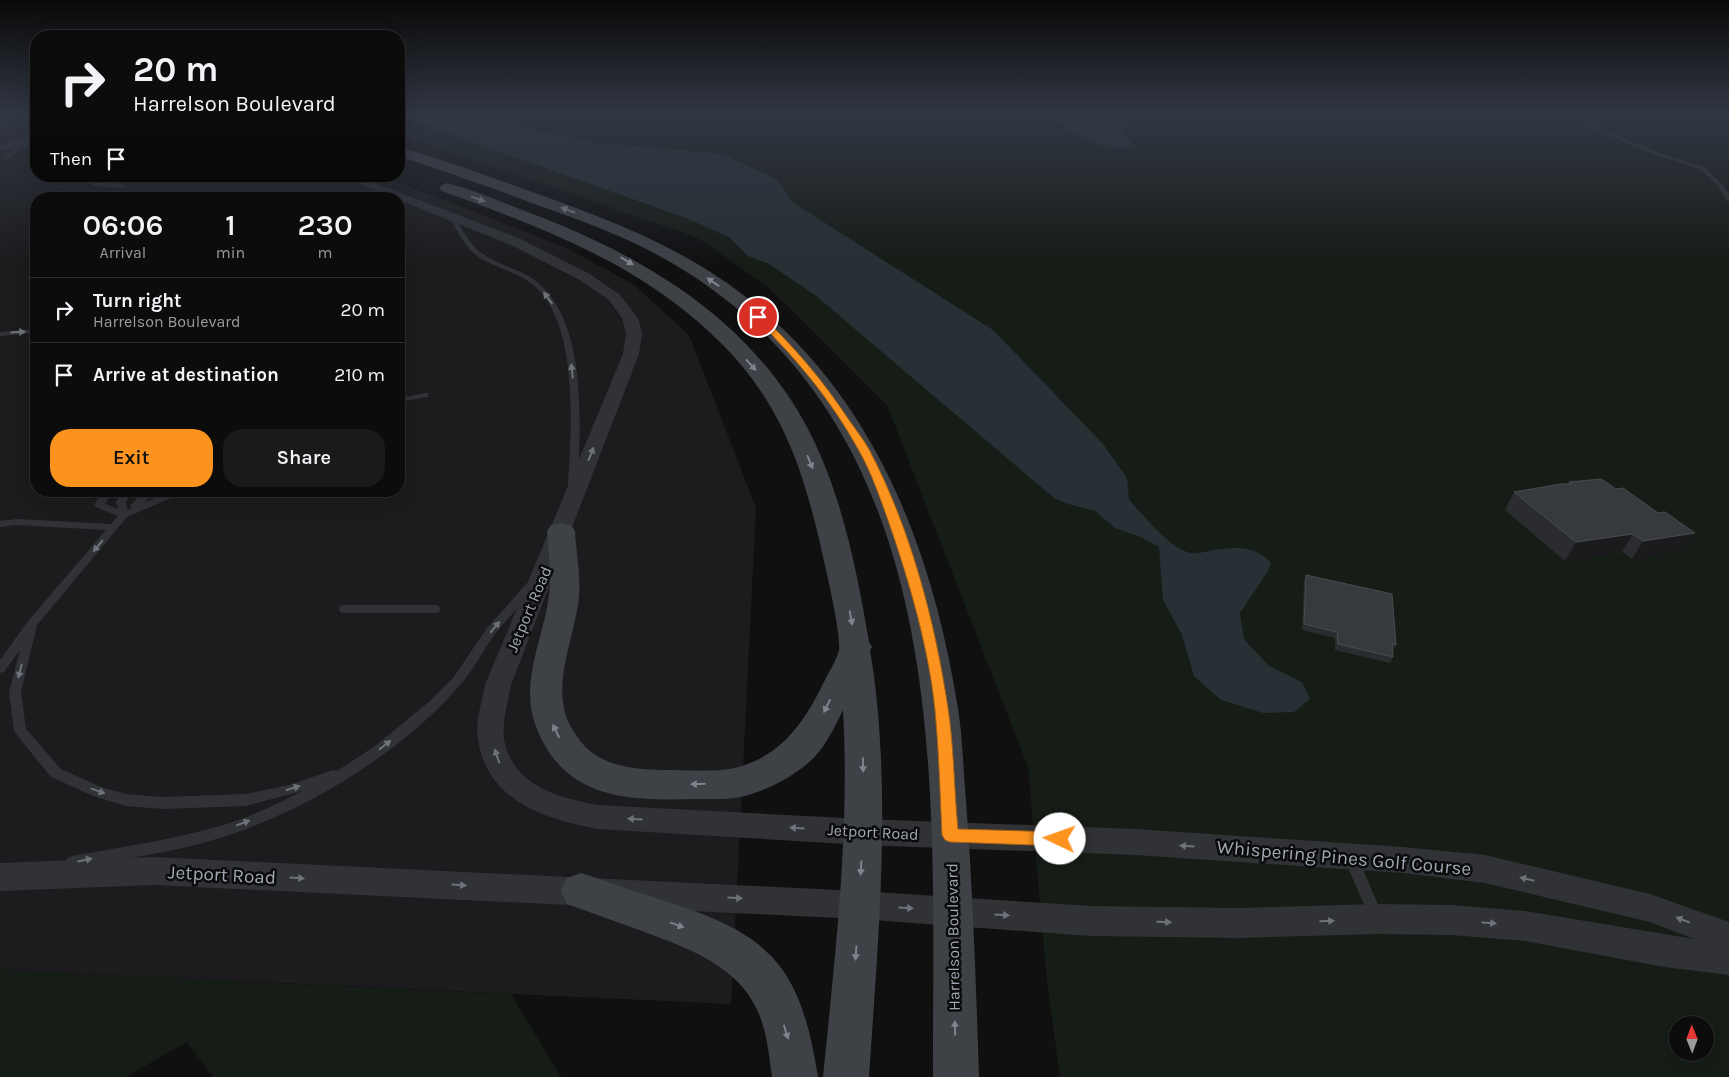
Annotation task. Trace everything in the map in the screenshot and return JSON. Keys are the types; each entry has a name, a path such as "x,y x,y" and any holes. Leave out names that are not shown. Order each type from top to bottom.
{"main road":[{"name":"Harrelson Boulevard","path":"434,163 606,224 659,248 720,286 758,317 792,350 823,387 864,450 886,500 908,561 927,632 941,709 950,835 956,1077"},
{"path":"427,180 550,225 599,246 665,286 719,329 771,388 790,417 802,441 818,482 840,559 856,646 862,719 863,832 846,1077"},
{"path":"561,530 564,595 547,684 546,703 557,735 582,765 603,776 646,783 722,784 742,781 769,770 794,755 817,727 856,646"},
{"path":"581,891 716,939 741,956 758,972 777,1003 789,1040 795,1077"}],"street":[{"name":"Jetport Road","path":"361,182 387,192"},
{"name":"Jetport Road","path":"405,199 516,242 583,276 614,297 630,318 634,333 631,354 498,685 490,738 500,766 511,780 524,792 547,805 598,817 950,835"},
{"name":"Whispering Pines Golf Course","path":"950,835 1117,841 1350,856 1485,869 1650,908 1729,938"},
{"name":"Jetport Road","path":"1,877 154,872 581,891 859,905 953,912"},
{"path":"953,912 1091,921 1239,923 1378,919 1450,920 1525,926 1664,951 1729,959"}],"lane":[{"path":"1688,163 1702,168 1721,186 1729,200"},
{"path":"92,182 94,184 123,186"},
{"path":"451,216 475,251 536,283 551,298 568,342 576,408 573,499"},
{"path":"0,334 30,332"},
{"path":"405,399 425,395"},
{"path":"104,497 99,504 124,515 166,497"},
{"path":"124,497 121,502 124,515"},
{"path":"0,668 32,624 124,515 145,497"},
{"path":"0,524 17,522 114,527"},
{"path":"1,877 221,832 270,813 324,786 380,748 418,718 456,682 491,632 546,567"},
{"path":"344,610 435,609"},
{"path":"32,624 15,692 20,731 56,773 98,792 126,800 163,803 246,800 289,790 347,770"},
{"path":"1350,856 1378,919"}],"shaded area":[{"path":"0,163 30,163 30,182 397,182 565,247 634,285 689,335 756,508 731,1004 0,970"},
{"path":"483,163 1729,163 1729,1077 1060,1077 1047,981 1028,767 887,405 769,288 698,238"},
{"path":"532,163 742,163 777,179 792,202 993,330 1103,444 1127,478 1129,500 1165,538 1182,550 1190,553 1242,548 1265,557 1271,563 1268,571 1240,613 1244,639 1269,666 1302,682 1310,699 1294,712 1263,713 1221,700 1194,676 1182,635 1163,600 1159,547 1141,537 1115,528 1095,511 1054,498 815,295 769,264 748,256 729,237 686,218"},
{"path":"0,970 511,994 561,1077 213,1077 187,1042 126,1077 0,1077"}],"building":[{"path":"1601,479 1616,489 1623,488 1658,513 1665,512 1695,533 1643,541 1633,534 1576,542 1514,492 1561,484 1572,484 1569,482"},
{"path":"1306,575 1392,594 1396,645 1392,644 1393,657 1338,644 1337,632 1304,624"}],"route":[{"path":"758,317 792,350 823,387 864,450 886,500 908,561 927,632 941,709 950,835 1060,839"}]}
